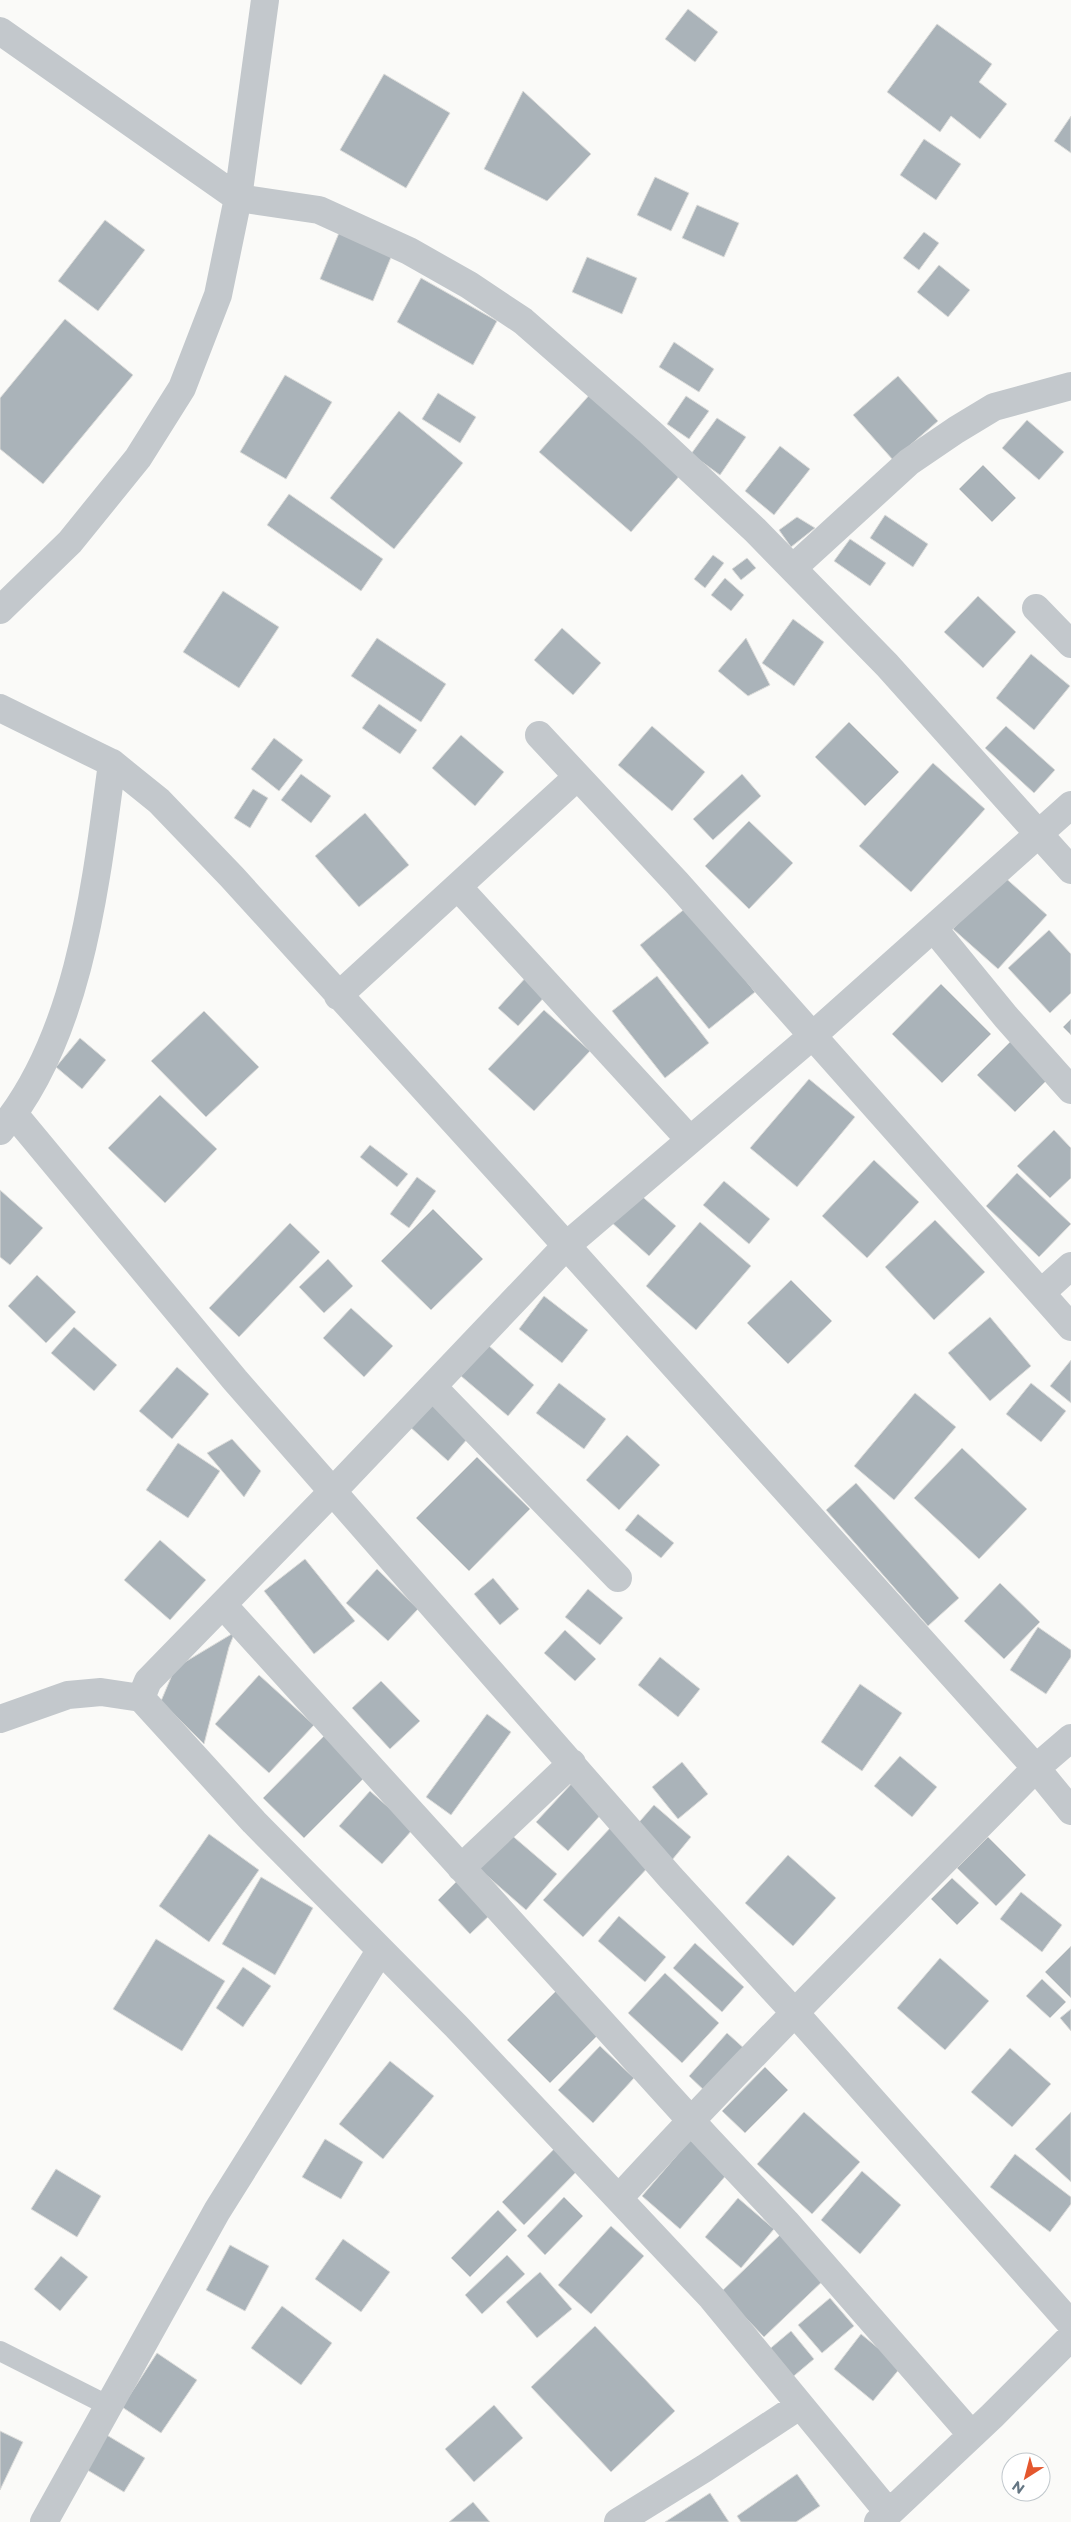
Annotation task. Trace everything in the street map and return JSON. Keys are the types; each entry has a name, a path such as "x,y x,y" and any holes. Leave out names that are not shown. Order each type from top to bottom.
{"street":[{"path":"0,610 70,542 138,458 182,388 218,295 238,198 265,0"},
{"path":"0,31 238,198 319,210 409,251 468,285 523,321 650,432 793,568 887,665 1071,870"},
{"path":"793,568 909,462 956,430 994,407 1071,386"},
{"path":"1036,608 1071,644"},
{"path":"0,708 112,763 139,784 172,815 232,877 338,996 567,1246 1036,1768 1071,1811"},
{"path":"539,735 576,778 677,884 811,1037 1071,1327"},
{"path":"112,763 94,898 63,1014 39,1074 7,1123 229,1372 671,1878 795,2013 1071,2324"},
{"path":"338,996 576,778"},
{"path":"141,1698 148,1681 334,1492 567,1246 811,1037 1071,805"},
{"path":"458,887 690,1140"},
{"path":"934,928 1006,1017 1071,1090"},
{"path":"1041,1293 1071,1266"},
{"path":"433,1387 618,1578"},
{"path":"223,1605 786,2222 971,2434"},
{"path":"0,1719 68,1695 101,1692 141,1698 254,1822 456,2026 712,2298 799,2406 883,2517 992,2416 1071,2337"},
{"path":"619,2198 691,2119 795,2013 1036,1768 1071,1738"},
{"path":"461,1868 572,1763"},
{"path":"44,2522 107,2405 217,2211 380,1951"},
{"path":"618,2522 799,2406"}],"lane":[{"path":"0,2351 107,2405"}],"building":[{"path":"688,9 718,32 695,62 665,39"},
{"path":"937,24 992,64 979,82 1007,104 980,139 951,116 940,132 887,92"},
{"path":"384,74 450,113 406,188 340,150"},
{"path":"523,91 591,154 547,201 484,169"},
{"path":"1071,116 1071,153 1054,141"},
{"path":"924,139 961,164 936,200 900,175"},
{"path":"655,177 689,193 671,231 637,215"},
{"path":"697,205 739,223 724,257 682,238"},
{"path":"105,220 145,250 98,311 58,281"},
{"path":"341,228 394,250 373,301 320,279"},
{"path":"924,232 939,243 919,270 903,258"},
{"path":"587,257 637,278 622,314 572,292"},
{"path":"939,265 970,290 948,317 917,292"},
{"path":"421,278 497,321 473,365 397,322"},
{"path":"65,319 133,375 43,484 0,449 0,398"},
{"path":"674,342 714,369 699,392 659,367"},
{"path":"285,375 332,402 286,479 240,452"},
{"path":"898,376 938,421 893,460 853,415"},
{"path":"592,392 682,473 631,532 539,452"},
{"path":"438,393 476,417 460,443 422,419"},
{"path":"686,396 709,411 689,439 667,424"},
{"path":"399,411 463,463 394,549 330,498"},
{"path":"717,418 746,437 720,475 691,454"},
{"path":"1027,420 1064,452 1039,480 1002,448"},
{"path":"780,446 810,469 774,515 745,491"},
{"path":"983,465 1016,498 992,522 959,489"},
{"path":"289,494 383,559 361,591 267,525"},
{"path":"885,515 928,544 913,567 870,538"},
{"path":"797,517 815,528 791,547 779,530"},
{"path":"850,539 886,563 870,586 834,561"},
{"path":"713,555 724,563 705,588 694,579"},
{"path":"747,558 756,568 741,580 732,569"},
{"path":"725,578 744,595 731,611 711,595"},
{"path":"223,591 279,627 239,688 183,652"},
{"path":"978,596 1016,632 983,668 944,632"},
{"path":"793,619 824,642 794,686 762,663"},
{"path":"562,628 601,663 573,695 534,660"},
{"path":"377,638 446,684 421,722 351,676"},
{"path":"746,638 770,685 748,696 718,671"},
{"path":"1031,654 1070,686 1034,730 996,698"},
{"path":"379,704 417,730 400,754 362,728"},
{"path":"849,722 899,772 865,806 815,757"},
{"path":"652,726 705,772 672,811 618,765"},
{"path":"1006,726 1055,770 1034,793 985,748"},
{"path":"461,735 504,772 475,806 432,768"},
{"path":"274,738 303,760 279,791 251,769"},
{"path":"933,763 985,809 911,892 859,846"},
{"path":"301,774 331,796 311,823 281,800"},
{"path":"742,774 761,796 713,840 693,819"},
{"path":"253,789 268,798 250,828 234,818"},
{"path":"365,813 409,865 359,907 315,856"},
{"path":"749,821 793,863 749,909 705,866"},
{"path":"1001,874 1047,915 998,969 953,929"},
{"path":"687,907 755,992 709,1029 640,945"},
{"path":"1049,930 1071,954 1071,993 1050,1013 1008,968"},
{"path":"528,975 548,993 518,1026 498,1008"},
{"path":"657,976 709,1043 665,1078 612,1011"},
{"path":"941,984 991,1034 942,1083 892,1034"},
{"path":"544,1010 590,1051 534,1111 488,1069"},
{"path":"204,1011 259,1067 206,1117 151,1061"},
{"path":"1071,1019 1071,1035 1063,1027"},
{"path":"80,1038 106,1060 82,1089 56,1067"},
{"path":"1011,1041 1049,1078 1015,1112 977,1075"},
{"path":"809,1079 855,1117 797,1187 750,1148"},
{"path":"160,1095 217,1149 165,1203 108,1148"},
{"path":"1054,1130 1071,1148 1071,1178 1050,1198 1017,1166"},
{"path":"370,1145 408,1174 397,1187 360,1157"},
{"path":"874,1160 919,1202 867,1258 822,1216"},
{"path":"1017,1173 1071,1224 1039,1257 986,1206"},
{"path":"417,1177 436,1191 409,1228 390,1214"},
{"path":"724,1181 770,1219 749,1244 703,1205"},
{"path":"0,1190 43,1228 10,1265 0,1257"},
{"path":"637,1192 676,1226 649,1256 610,1221"},
{"path":"433,1209 483,1259 431,1310 381,1261"},
{"path":"935,1220 985,1272 934,1320 885,1267"},
{"path":"700,1222 751,1266 696,1330 646,1286"},
{"path":"290,1223 320,1252 239,1337 209,1308"},
{"path":"328,1259 353,1286 324,1313 299,1287"},
{"path":"37,1275 76,1312 46,1343 8,1306"},
{"path":"791,1280 832,1321 788,1364 747,1323"},
{"path":"544,1296 588,1330 562,1363 519,1329"},
{"path":"351,1308 393,1346 364,1377 323,1338"},
{"path":"990,1317 1031,1366 990,1401 948,1353"},
{"path":"74,1327 117,1365 94,1391 51,1353"},
{"path":"488,1345 534,1385 508,1416 461,1376"},
{"path":"1071,1360 1071,1403 1050,1386"},
{"path":"177,1367 209,1394 172,1439 139,1411"},
{"path":"559,1383 606,1419 584,1449 536,1413"},
{"path":"1031,1383 1066,1411 1041,1442 1006,1414"},
{"path":"915,1393 956,1427 894,1500 854,1466"},
{"path":"430,1402 469,1437 448,1461 409,1426"},
{"path":"627,1435 660,1465 619,1510 586,1480"},
{"path":"232,1439 261,1471 244,1497 207,1453"},
{"path":"178,1443 220,1471 188,1518 146,1490"},
{"path":"962,1448 1027,1509 979,1559 914,1498"},
{"path":"477,1457 530,1509 469,1571 416,1518"},
{"path":"856,1483 959,1598 928,1626 826,1510"},
{"path":"638,1514 674,1543 661,1558 625,1530"},
{"path":"160,1540 206,1580 170,1620 124,1580"},
{"path":"305,1559 355,1621 314,1654 264,1591"},
{"path":"377,1569 418,1609 388,1641 346,1603"},
{"path":"493,1578 519,1609 500,1625 474,1594"},
{"path":"1000,1583 1040,1622 1004,1659 964,1621"},
{"path":"588,1589 623,1618 600,1645 565,1617"},
{"path":"1038,1627 1071,1650 1071,1657 1046,1694 1010,1670"},
{"path":"565,1630 596,1659 575,1681 544,1653"},
{"path":"235,1632 229,1647 204,1744 161,1701 175,1668"},
{"path":"660,1657 700,1689 678,1717 638,1685"},
{"path":"259,1675 314,1725 269,1773 215,1724"},
{"path":"381,1681 420,1721 390,1749 352,1708"},
{"path":"860,1684 902,1713 862,1771 821,1742"},
{"path":"487,1714 511,1732 451,1815 426,1797"},
{"path":"324,1736 366,1776 304,1838 263,1798"},
{"path":"900,1756 937,1787 912,1817 874,1786"},
{"path":"682,1762 708,1794 678,1819 652,1787"},
{"path":"573,1782 605,1810 568,1851 536,1822"},
{"path":"370,1791 413,1829 382,1864 339,1826"},
{"path":"654,1805 691,1837 672,1860 634,1828"},
{"path":"612,1826 652,1863 583,1937 543,1900"},
{"path":"508,1832 557,1874 526,1910 477,1867"},
{"path":"209,1834 259,1870 209,1942 159,1906"},
{"path":"988,1837 1026,1875 996,1906 957,1868"},
{"path":"788,1855 836,1898 793,1946 745,1903"},
{"path":"261,1877 313,1908 275,1975 222,1944"},
{"path":"952,1878 979,1903 957,1925 931,1899"},
{"path":"459,1879 492,1913 470,1934 438,1900"},
{"path":"1021,1892 1062,1925 1042,1952 1000,1919"},
{"path":"619,1916 666,1957 645,1982 598,1941"},
{"path":"156,1939 225,1981 182,2051 113,2009"},
{"path":"695,1943 744,1987 722,2012 673,1968"},
{"path":"1071,1946 1071,1998 1045,1972"},
{"path":"940,1958 989,2001 945,2050 897,2008"},
{"path":"243,1967 271,1986 243,2027 216,2008"},
{"path":"665,1973 719,2023 682,2063 628,2013"},
{"path":"1042,1979 1066,2002 1050,2018 1026,1996"},
{"path":"557,1990 600,2033 550,2083 507,2040"},
{"path":"1071,2009 1071,2031 1060,2018"},
{"path":"727,2033 747,2051 708,2094 689,2076"},
{"path":"600,2046 634,2078 593,2123 558,2090"},
{"path":"1010,2048 1051,2084 1012,2127 971,2092"},
{"path":"390,2061 434,2096 383,2159 339,2124"},
{"path":"765,2067 788,2090 745,2133 722,2111"},
{"path":"804,2112 860,2162 812,2214 757,2164"},
{"path":"1071,2112 1071,2182 1035,2149"},
{"path":"325,2139 363,2162 341,2199 302,2177"},
{"path":"690,2140 728,2173 680,2229 642,2196"},
{"path":"561,2142 584,2164 524,2225 502,2202"},
{"path":"1015,2154 1071,2197 1071,2204 1050,2232 990,2187"},
{"path":"56,2169 101,2196 77,2237 31,2209"},
{"path":"862,2171 901,2205 860,2254 821,2220"},
{"path":"564,2197 583,2216 545,2255 527,2236"},
{"path":"738,2198 774,2229 741,2268 705,2237"},
{"path":"498,2210 517,2230 470,2277 451,2258"},
{"path":"611,2226 644,2256 591,2314 558,2285"},
{"path":"783,2232 827,2277 764,2337 721,2292"},
{"path":"343,2239 390,2272 361,2312 315,2279"},
{"path":"230,2245 269,2266 245,2311 206,2290"},
{"path":"507,2255 525,2274 482,2314 465,2295"},
{"path":"61,2256 88,2277 60,2311 34,2289"},
{"path":"540,2272 572,2309 537,2338 506,2302"},
{"path":"830,2298 854,2326 822,2353 798,2325"},
{"path":"282,2306 332,2343 301,2385 251,2348"},
{"path":"595,2326 675,2411 611,2472 531,2387"},
{"path":"791,2331 814,2359 789,2380 766,2352"},
{"path":"861,2334 901,2367 873,2401 834,2369"},
{"path":"157,2353 197,2380 161,2433 122,2407"},
{"path":"494,2405 523,2438 474,2482 445,2449"},
{"path":"0,2431 23,2442 0,2490"},
{"path":"100,2431 145,2458 124,2492 79,2465"},
{"path":"797,2474 820,2506 796,2522 741,2522 737,2516"},
{"path":"710,2493 729,2522 665,2522"},
{"path":"473,2502 490,2522 449,2522"}]}
